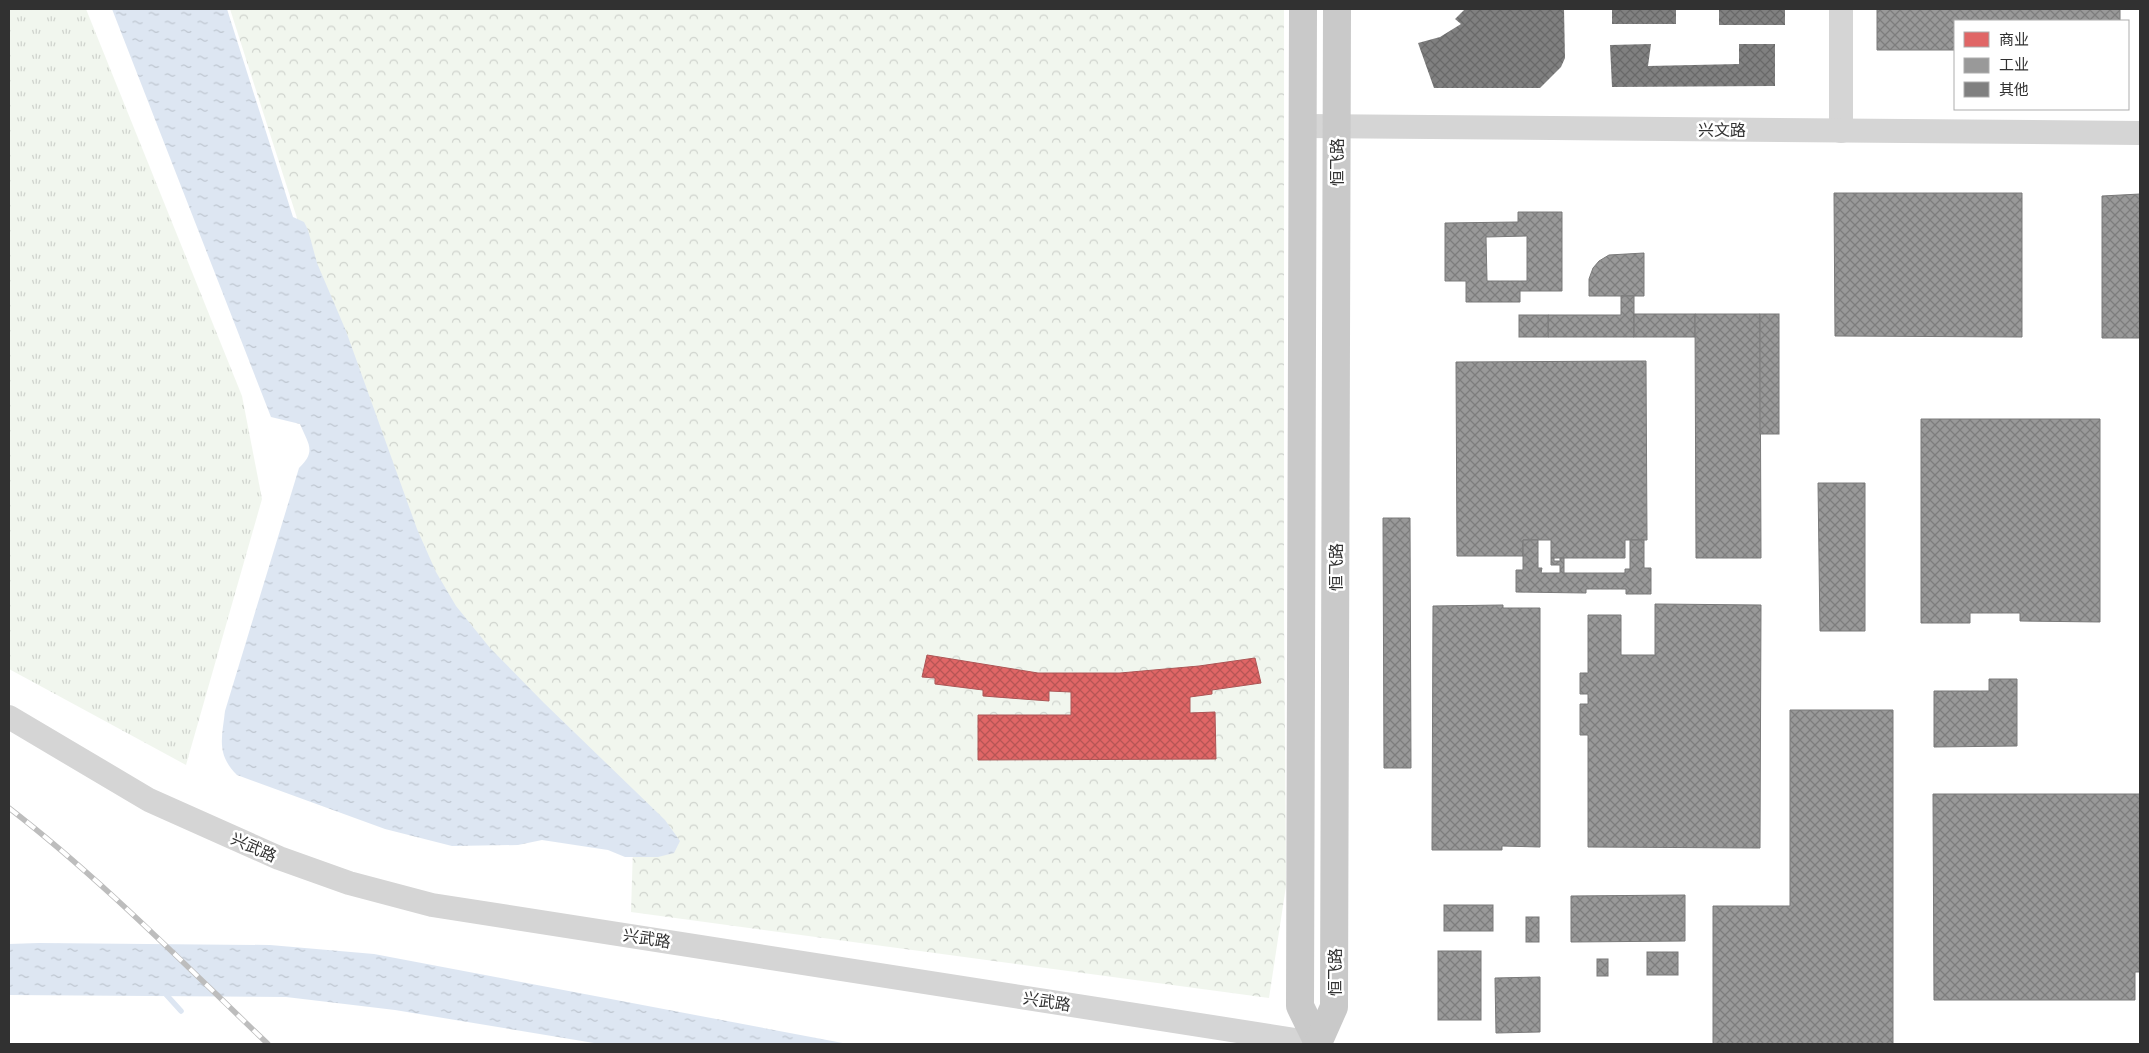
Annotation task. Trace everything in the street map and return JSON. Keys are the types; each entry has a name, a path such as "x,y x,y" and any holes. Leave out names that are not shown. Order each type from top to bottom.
{"main road":[{"path":"1303,9 1300,1006 1319,1044"},
{"name":"恒飞路","path":"1319,1044 1334,1007 1337,9"}],"street":[{"path":"1841,9 1841,131"},
{"name":"兴文路","path":"1303,126 2140,133"},
{"name":"兴武路","path":"9,717 149,800 279,858 349,883 432,905 1319,1044"}],"green space":[{"path":"9,9 86,9 242,396 262,499 186,765 9,669"},
{"path":"230,9 1284,9 1286,886 1269,998 631,912 634,816 484,675 396,527"}],"water":[{"path":"112,9 227,9 293,217 304,222 308,230 317,263 346,331 417,529 436,572 456,606 490,648 665,820 680,841 674,853 658,857 625,857 608,850 542,840 518,845 452,846 385,829 237,775 230,767 223,753 222,745 225,711 299,468 308,457 309,447 300,424 271,417"},
{"path":"9,944 270,945 374,954 848,1044 600,1044 395,1010 286,997 9,995"}],"building: 商业":[{"path":"927,655 1038,673 1120,673 1199,666 1255,658 1261,683 1212,690 1212,694 1190,697 1190,713 1215,712 1216,759 978,760 978,715 1071,715 1071,692 1049,691 1049,701 983,696 983,690 935,684 935,678 922,677"}],"building: 工业":[{"path":"1877,9 2120,9 2120,20 1954,20 1954,50 1877,50"},
{"path":"1834,193 2022,193 2022,337 1835,336"},
{"path":"2140,194 2140,338 2102,338 2102,196"},
{"path":"1518,212 1562,212 1562,291 1520,291 1520,302 1466,302 1466,281 1445,281 1445,223 1518,222","holes":["1527,236 1527,281 1487,281 1486,237"]},
{"path":"1644,253 1644,296 1589,296 1589,279 1593,268 1599,261 1609,255"},
{"path":"1621,296 1634,296 1634,337 1548,337 1548,315 1621,315"},
{"path":"1634,314 1695,314 1695,337 1634,337"},
{"path":"1695,314 1760,314 1761,558 1696,558"},
{"path":"1760,314 1779,314 1779,434 1760,434"},
{"path":"1519,315 1548,315 1548,337 1519,337"},
{"path":"1646,361 1647,540 1625,540 1625,558 1551,558 1551,540 1523,540 1523,556 1457,556 1456,362"},
{"path":"1921,419 2100,419 2100,622 2020,621 2020,613 1970,613 1970,623 1921,623"},
{"path":"1818,483 1865,483 1865,631 1820,631"},
{"path":"1383,518 1410,518 1411,768 1384,768"},
{"path":"1523,540 1538,540 1538,568 1542,568 1541,573 1560,573 1560,565 1551,565 1551,558 1554,558 1554,561 1560,561 1560,558 1564,558 1564,573 1625,573 1625,569 1630,569 1630,540 1644,540 1644,568 1651,568 1651,594 1626,594 1626,589 1586,589 1586,593 1516,592 1516,570 1523,570"},
{"path":"1655,604 1761,605 1760,848 1588,847 1588,735 1580,735 1580,704 1588,704 1588,694 1580,694 1580,673 1588,673 1588,615 1621,615 1621,655 1655,655"},
{"path":"1503,605 1503,608 1540,608 1540,847 1502,846 1502,850 1432,850 1433,606"},
{"path":"1989,679 2017,679 2017,746 1934,747 1934,691 1989,691"},
{"path":"1790,710 1893,710 1893,1044 1713,1044 1713,906 1790,906"},
{"path":"1933,794 2140,794 2140,972 2135,972 2135,1000 1934,1000"},
{"path":"1685,895 1685,941 1571,942 1571,896"},
{"path":"1444,905 1493,905 1493,931 1444,931"},
{"path":"1526,917 1539,917 1539,942 1526,942"},
{"path":"1438,951 1481,951 1481,1020 1438,1020"},
{"path":"1647,952 1678,952 1678,975 1647,975"},
{"path":"1597,959 1608,959 1608,976 1597,976"},
{"path":"1540,977 1540,1032 1496,1033 1495,978"}],"building: 其他":[{"path":"1465,9 1564,9 1565,58 1561,67 1540,88 1434,88 1418,43 1440,37 1461,24 1455,19"},
{"path":"1612,9 1676,9 1676,24 1612,24"},
{"path":"1719,9 1785,9 1785,25 1719,25"},
{"path":"1651,44 1648,66 1739,64 1739,44 1775,44 1775,86 1612,87 1610,45"}],"waterway":[{"path":"162,990 181,1011"}],"railway":[{"path":"9,808 109,893 268,1044"}]}
